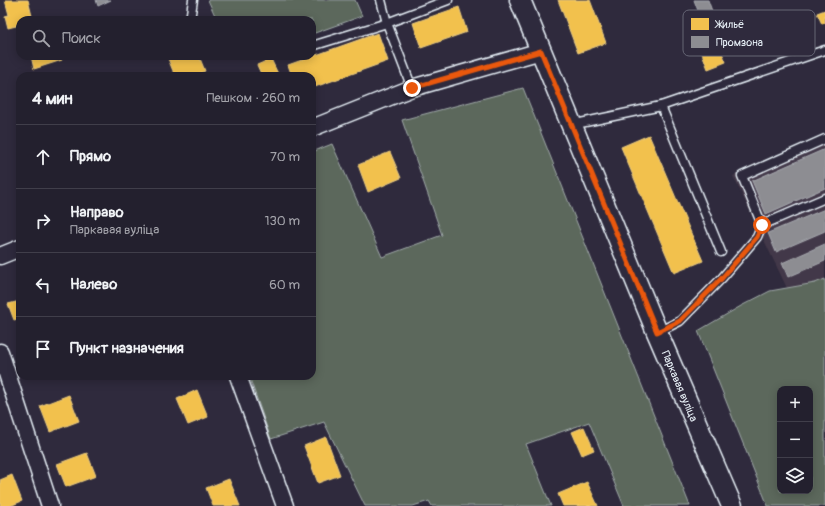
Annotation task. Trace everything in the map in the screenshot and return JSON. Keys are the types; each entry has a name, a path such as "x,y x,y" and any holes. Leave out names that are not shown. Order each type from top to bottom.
{"street":[{"name":"Паркавая вуліца","path":"520,0 657,332 732,506"},
{"path":"316,126 412,88 541,51"},
{"path":"0,256 16,250"},
{"path":"0,352 50,506"},
{"path":"239,380 285,506"}],"lane":[{"path":"191,16 193,0"},
{"path":"381,0 387,23 412,88"},
{"path":"316,45 387,23 448,0"},
{"path":"815,53 825,50"},
{"path":"572,125 662,106 808,56"},
{"path":"662,106 721,252"},
{"path":"762,225 742,176 825,139"},
{"path":"657,332 680,321 722,278 757,237 762,225 825,198"}],"shaded area":[{"path":"825,134 825,279 815,283 787,288 733,176"}],"green space":[{"path":"208,0 355,0 362,16 316,33 316,16 215,16"},
{"path":"523,88 690,506 624,506 589,422 526,444 551,506 432,506 429,501 413,506 365,506 324,422 271,439 250,380 316,380 316,150 332,144 382,257 442,235 402,120"},
{"path":"825,279 825,506 768,506 698,331 770,291 815,283"}],"building: Жильё":[{"path":"5,0 28,0 32,16 16,16 16,26 8,28 5,16 9,15"},
{"path":"558,0 590,0 606,43 578,53"},
{"path":"459,7 467,32 421,48 413,23"},
{"path":"825,10 825,23 822,24 817,13"},
{"path":"378,33 388,61 316,87 316,72 291,72 288,65 302,60 316,60 316,55"},
{"path":"703,56 723,56 726,62 708,69"},
{"path":"32,60 62,60 34,69"},
{"path":"169,60 201,60 205,71 202,72 173,72"},
{"path":"271,60 277,72 260,72 257,65"},
{"path":"649,135 703,261 674,273 621,147"},
{"path":"390,152 401,178 368,192 358,165"},
{"path":"16,302 16,319 14,320 8,304"},
{"path":"197,390 208,417 188,425 177,399"},
{"path":"69,395 79,421 50,432 40,406"},
{"path":"584,427 594,450 582,455 572,432"},
{"path":"326,437 340,475 318,483 304,446"},
{"path":"87,453 96,476 66,487 57,464"},
{"path":"12,475 22,501 10,506 0,506 0,480"},
{"path":"229,479 240,506 213,506 206,488"},
{"path":"587,482 598,506 563,506 558,494"}],"building: Промзона":[{"path":"96,0 111,0 98,6"},
{"path":"694,0 708,0 712,10 698,10"},
{"path":"825,149 825,188 766,214 752,181"},
{"path":"825,209 825,231 776,252 768,233"},
{"path":"825,244 825,261 788,277 782,263"}],"route":[{"path":"412,88 541,51 657,332 680,321 722,278 757,237 762,225"}]}
